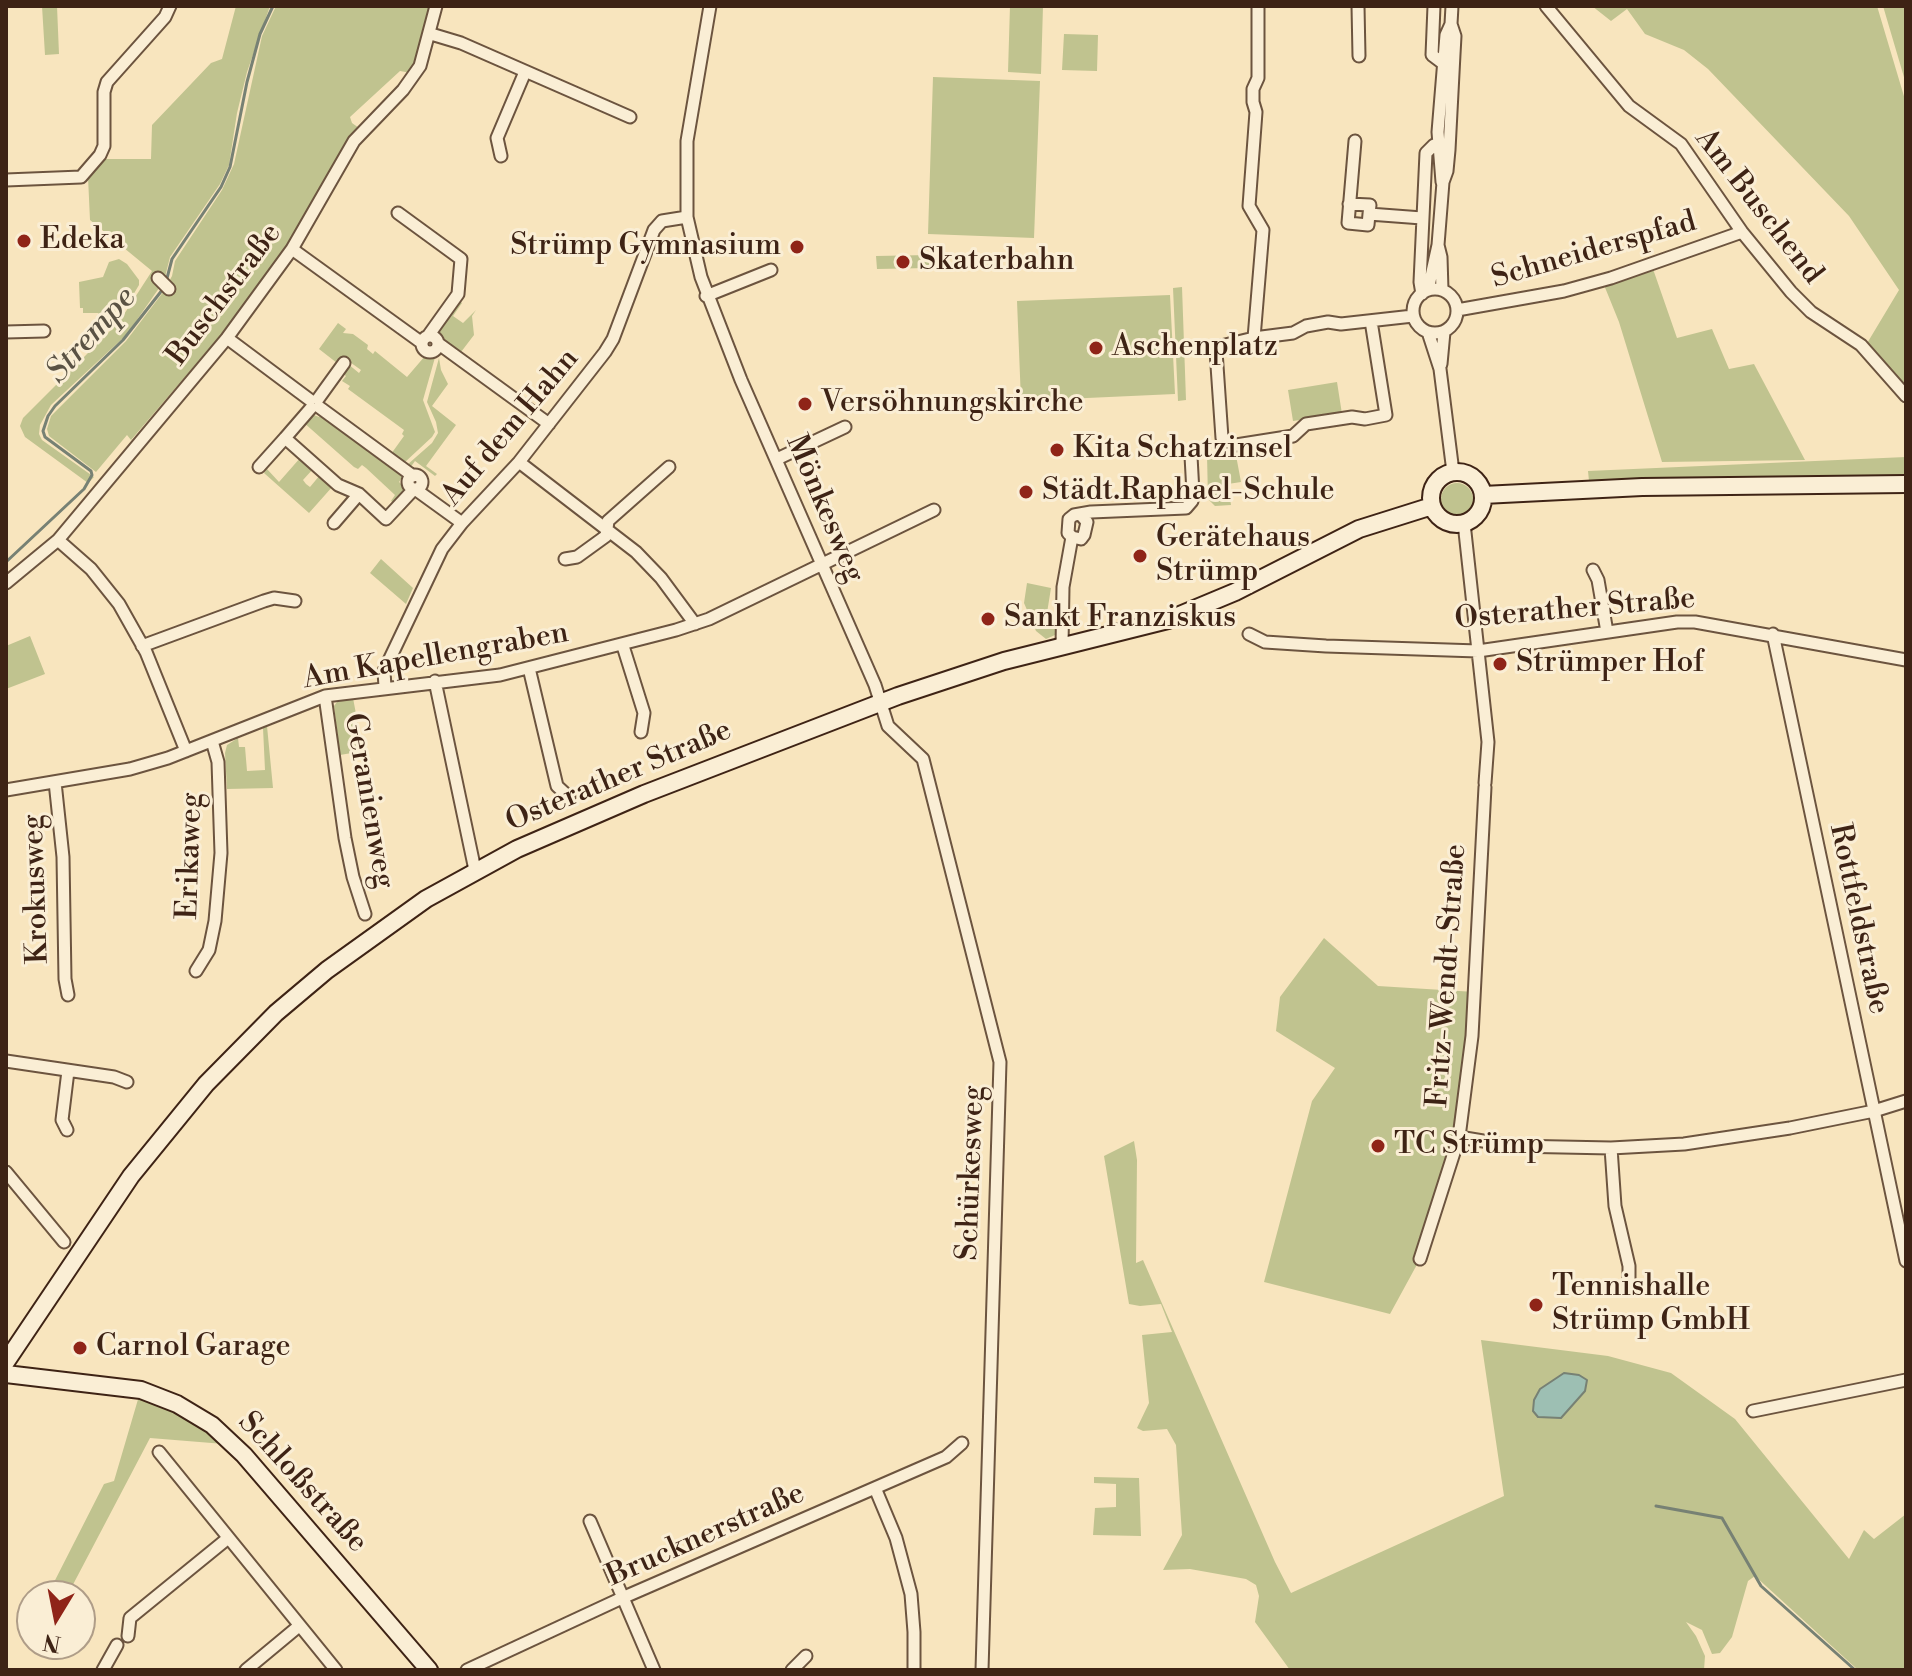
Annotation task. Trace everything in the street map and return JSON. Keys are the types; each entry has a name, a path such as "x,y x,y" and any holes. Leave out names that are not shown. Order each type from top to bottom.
{"main road":[{"path":"1490,494 1478,512 1464,523 1448,522 1435,513 1430,497 1436,482 1453,472 1461,472 1476,480 1490,494 1642,487 1906,484"},
{"name":"Osterather Straße","path":"6,1362 131,1176 182,1111 233,1055 327,970 376,933 475,870 567,826 880,704 1004,661 1155,624 1201,608 1359,529 1432,506"},
{"name":"Schloßstraße","path":"6,1374 94,1382 141,1390 177,1404 212,1425 244,1455 429,1670"}],"street":[{"path":"6,180 81,177 104,146 104,92 107,82 165,17 170,6"},
{"name":"Buschstraße","path":"6,583 58,540 227,338 292,249 354,141 403,90 420,66 436,6"},
{"name":"Mönkesweg","path":"709,6 687,141 687,217 706,296 875,685 880,704"},
{"path":"1254,338 1263,230 1249,206 1256,112 1253,89 1258,78 1258,6"},
{"path":"1358,6 1359,56"},
{"path":"1434,6 1432,55 1444,64"},
{"path":"1444,147 1455,45 1452,6"},
{"name":"Am Buschend","path":"1546,6 1629,106 1681,144 1742,232 1791,292 1811,312 1861,345 1906,396"},
{"path":"1444,332 1428,332 1418,326 1413,316 1414,303 1425,292 1438,245 1443,182 1447,171 1444,64 1446,35 1451,24"},
{"path":"431,34 461,43 630,117"},
{"path":"501,156 497,138 525,72"},
{"path":"1349,204 1370,205 1368,225 1348,223 1349,204 1355,141"},
{"path":"1425,292 1420,282 1426,153 1430,146 1444,147"},
{"path":"398,213 461,259 458,294 425,340 424,349 430,352 437,349 439,344 549,424"},
{"path":"1369,214 1422,218"},
{"name":"Auf dem Hahn","path":"385,687 384,671 442,549 519,462 613,339 654,230 662,221 687,217"},
{"name":"Schneiderspfad","path":"1457,310 1588,284 1742,232"},
{"path":"1438,245 1442,290"},
{"path":"292,249 425,340"},
{"path":"706,296 771,270"},
{"path":"158,278 169,289"},
{"path":"1425,292 1442,290 1453,298 1457,310 1454,323 1444,332 1440,369"},
{"path":"1371,321 1386,415 1306,424 1293,436 1236,445 1222,438 1217,348 1254,338 1293,333 1306,326 1328,322 1341,324 1413,316"},
{"path":"6,332 44,331"},
{"path":"1428,332 1440,369 1453,472"},
{"path":"227,338 315,403 462,523"},
{"path":"259,467 315,403 344,363"},
{"path":"777,459 845,427"},
{"path":"285,438 338,485 359,494 386,519 414,484"},
{"path":"1062,646 1063,587 1072,537 1081,539 1084,535 1087,522 1081,515 1186,508 1192,501 1193,493 1191,456"},
{"path":"519,462 636,552 661,578 695,624"},
{"path":"565,559 577,557 606,536 608,521 669,467"},
{"path":"334,523 359,494"},
{"name":"Am Kapellengraben","path":"6,790 130,769 186,751 325,696 500,675 623,646 695,624 934,510"},
{"name":"Fritz-Wendt-Straße","path":"1420,1259 1459,1137 1472,1036 1488,742 1464,523"},
{"path":"58,540 91,569 119,604 142,646 186,751"},
{"path":"1593,570 1598,580 1607,632"},
{"path":"142,646 274,598 295,601"},
{"name":"Osterather Straße","path":"1249,634 1265,642 1478,651 1686,622 1773,634 1906,660"},
{"name":"Rottfeldstraße","path":"1773,634 1906,1261"},
{"path":"623,646 644,713 641,732"},
{"path":"529,668 557,786 569,797"},
{"path":"435,681 475,870"},
{"name":"Geranienweg","path":"325,696 345,838 365,914"},
{"name":"Schürkesweg","path":"880,704 888,726 923,759 1000,1062 982,1670"},
{"name":"Erikaweg","path":"196,971 209,950 221,853 218,762 212,741"},
{"name":"Krokusweg","path":"55,782 63,857 65,979 68,995"},
{"path":"6,1061 114,1077 127,1082"},
{"path":"67,1130 62,1120 68,1071"},
{"path":"1459,1137 1513,1146 1611,1148 1709,1142 1874,1111 1906,1101"},
{"path":"1611,1148 1615,1206 1629,1266 1629,1281"},
{"path":"6,1172 64,1242"},
{"path":"1753,1411 1906,1380"},
{"name":"Brucknerstraße","path":"467,1670 622,1598 946,1457 962,1443"},
{"path":"159,1452 336,1670"},
{"path":"875,1488 896,1538 911,1594 914,1670"},
{"path":"590,1521 654,1670"},
{"path":"128,1636 130,1618 227,1539"},
{"path":"246,1670 299,1626"},
{"path":"103,1670 117,1645"},
{"path":"792,1670 806,1656"}],"green space":[{"path":"42,6 57,6 59,54 45,55"},
{"path":"236,6 270,6 247,72 229,165 220,184 170,257 164,281 134,324 51,405 40,425 42,440 94,477 88,483 25,437 20,426 23,418 119,322 152,271 90,220 88,177 106,159 151,159 152,125 211,63 222,59"},
{"path":"276,6 431,6 423,46 411,73 400,71 350,117 359,128 289,245 249,302 131,440 127,435 96,472 49,436 47,429 51,416 126,341 164,291 175,261 222,190 234,164 262,36"},
{"path":"1010,6 1043,6 1041,74 1008,72"},
{"path":"1592,6 1877,6 1906,103 1906,392 1866,345 1899,290 1849,216 1708,69 1684,50 1645,34 1627,9 1611,21"},
{"path":"1883,6 1906,6 1906,84"},
{"path":"1064,34 1098,35 1097,71 1062,70"},
{"path":"933,77 1040,81 1034,238 928,234"},
{"name":"Skaterbahn","path":"929,255 929,268 877,269 876,256"},
{"path":"119,259 139,280 133,295 107,317 101,317 98,313 83,313 79,282 103,277 109,262"},
{"path":"1653,269 1677,338 1712,329 1729,369 1754,364 1805,460 1662,462 1619,322 1604,285"},
{"path":"1182,287 1186,400 1178,401 1173,288"},
{"name":"Aschenplatz","path":"1170,295 1175,394 1021,401 1017,301"},
{"path":"458,300 462,303 453,316 463,323 476,310 472,316 474,335 461,352 435,333"},
{"path":"338,323 346,329 343,333 353,334 368,345 367,349 373,354 375,351 407,377 425,356 436,354 423,400 435,432 404,463 391,454 404,436 404,430 348,389 350,386 342,381 346,376 342,373 348,364 359,373 361,370 347,360 337,363 319,349"},
{"path":"439,358 448,384 432,406 456,425 426,466 437,474 435,476 415,461 410,468 407,465 432,443 438,433 427,402"},
{"path":"1337,382 1342,414 1293,421 1288,390"},
{"path":"311,414 319,417 322,414 403,476 399,482 406,488 394,503 391,501 395,495 366,468 362,465 358,469 354,467 303,422"},
{"path":"1235,450 1241,482 1228,484 1231,505 1215,506 1208,499 1207,455"},
{"path":"301,457 313,469 303,480 306,484 310,487 320,475 333,486 309,513 264,473 267,469 279,482"},
{"path":"1906,457 1906,475 1589,481 1588,471"},
{"path":"1457,483 1468,488 1473,499 1468,510 1457,515 1446,510 1441,499 1446,488"},
{"path":"381,559 413,588 406,604 370,573"},
{"path":"1027,583 1051,588 1047,613 1058,616 1059,627 1055,635 1046,639 1036,631 1024,603"},
{"path":"30,636 45,674 6,689 6,646"},
{"path":"353,698 363,751 340,755 334,706 337,702"},
{"path":"267,726 273,788 227,789 227,745 238,738 239,747 245,747 247,771 265,770 263,728"},
{"name":"TC Strümp","path":"1324,938 1378,986 1475,992 1459,1137 1420,1259 1390,1314 1264,1282 1312,1101 1335,1068 1276,1031 1280,997"},
{"path":"1134,1141 1137,1160 1136,1263 1143,1260 1291,1593 1504,1496 1481,1340 1608,1356 1671,1373 1735,1419 1849,1559 1864,1530 1874,1539 1906,1514 1906,1670 1858,1670 1755,1576 1748,1581 1732,1637 1720,1653 1712,1654 1702,1630 1686,1622 1705,1656 1704,1670 1290,1670 1255,1622 1259,1596 1256,1585 1246,1579 1190,1569 1163,1570 1182,1535 1176,1445 1167,1429 1143,1431 1137,1428 1149,1403 1142,1335 1172,1332 1161,1304 1129,1304 1104,1156"},
{"path":"139,1396 174,1409 224,1444 150,1438 75,1580 55,1580 104,1484 114,1481"},
{"path":"1094,1477 1139,1478 1141,1536 1093,1535 1095,1508 1116,1507 1116,1484 1094,1483"}],"water":[{"path":"1564,1373 1579,1375 1587,1380 1585,1391 1561,1418 1538,1417 1533,1411 1540,1389"}],"waterway":[{"name":"Strempe","path":"166,282 172,259 221,187 230,167 247,82 260,34 273,6"},
{"name":"Strempe","path":"6,562 84,489 92,475 91,471 45,437 43,431 48,416 123,340 163,289"},
{"path":"1656,1506 1722,1518 1761,1586 1855,1670"}],"place":[{"name":"Edeka","path":"24,241"},
{"name":"Strümp Gymnasium","path":"797,247"},
{"name":"Skaterbahn","path":"903,262"},
{"name":"Aschenplatz","path":"1096,348"},
{"name":"Versöhnungskirche","path":"805,404"},
{"name":"Kita Schatzinsel","path":"1057,450"},
{"name":"Städt.Raphael-Schule","path":"1026,492"},
{"name":"Gerätehaus Strümp","path":"1140,556"},
{"name":"Sankt Franziskus","path":"988,619"},
{"name":"Strümper Hof","path":"1500,664"},
{"name":"TC Strümp","path":"1378,1146"},
{"name":"Tennishalle Strümp GmbH","path":"1536,1305"},
{"name":"Carnol Garage","path":"80,1348"}]}
